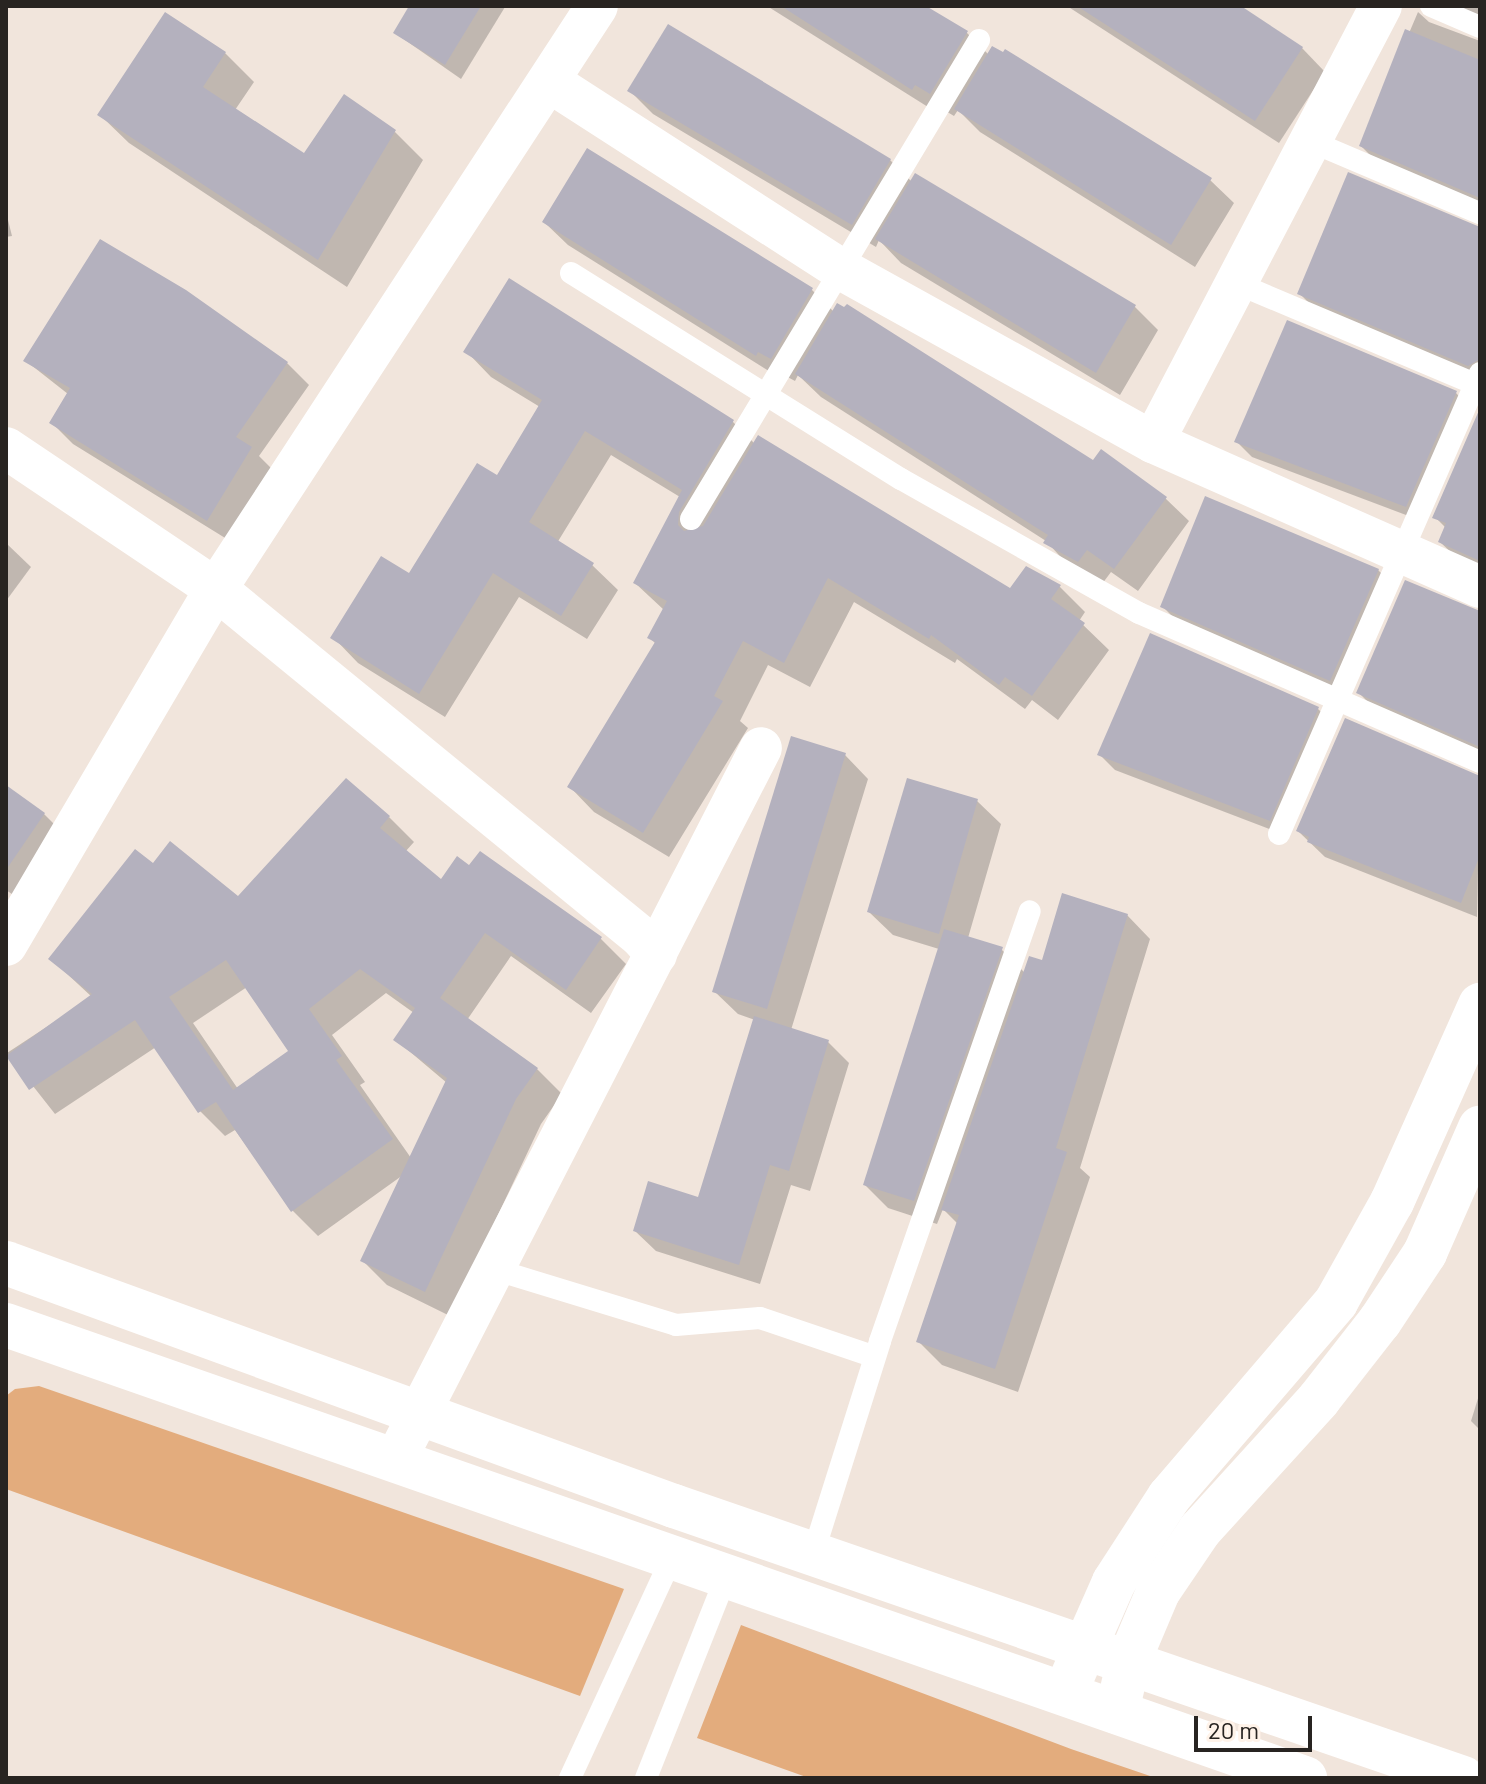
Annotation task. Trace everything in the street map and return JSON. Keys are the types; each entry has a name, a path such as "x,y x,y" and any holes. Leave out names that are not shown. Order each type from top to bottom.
{"main road":[{"path":"1065,1693 1114,1582 1169,1497 1336,1302 1392,1202 1480,1005"},
{"path":"1117,1712 1128,1663 1158,1592 1200,1530 1319,1399 1425,1253 1480,1128"},
{"path":"6,1263 813,1554 1463,1778"},
{"path":"6,1325 673,1555 1305,1778"}],"street":[{"path":"1153,442 1381,6"},
{"path":"6,945 216,589 550,82 596,7"},
{"path":"550,82 839,268 1153,442 1480,587"},
{"path":"6,448 216,589 629,927 656,954"},
{"path":"396,1459 761,748"}],"lane":[{"path":"1431,6 1480,27"},
{"path":"691,519 839,268 979,40"},
{"path":"1310,141 1480,213"},
{"path":"571,273 901,479 1139,613 1480,762"},
{"path":"1236,283 1479,381 1279,834"},
{"path":"813,1554 875,1357 1030,911"},
{"path":"493,1269 676,1325 760,1318 875,1357"},
{"path":"570,1778 673,1555"},
{"path":"646,1778 727,1574"}],"shaded area":[{"path":"39,1386 624,1589 580,1696 6,1489 6,1396 15,1389"},
{"path":"741,1625 1156,1778 809,1778 697,1738"}],"building":[{"path":"409,6 481,6 445,65 393,33"},
{"path":"781,6 926,6 968,31 930,94 915,85 912,90"},
{"path":"1077,6 1241,6 1303,47 1255,121"},
{"path":"165,12 226,52 203,87 304,153 344,94 396,130 318,260 97,115"},
{"path":"668,24 891,159 852,225 627,91"},
{"path":"1405,29 1480,60 1480,198 1359,146"},
{"path":"992,46 1003,52 1005,49 1212,178 1171,245 954,109"},
{"path":"587,148 813,288 771,359 758,352 756,356 542,222"},
{"path":"1348,172 1480,227 1480,359 1468,366 1297,294"},
{"path":"915,173 1136,305 1096,373 875,239"},
{"path":"100,239 186,290 288,362 236,437 252,447 207,521 49,423 70,388 23,361"},
{"path":"509,278 734,420 679,512 678,525 684,531 703,526 758,435 1010,588 1026,566 1061,585 1051,599 1085,623 1032,696 1005,677 999,685 931,635 929,639 828,578 784,663 743,641 714,696 723,701 643,833 567,787 655,642 647,638 667,601 633,583 682,490 585,431 529,522 594,563 561,616 493,573 419,694 330,638 381,556 409,573 477,463 497,475 542,400 463,352"},
{"path":"837,303 844,307 847,304 1093,460 1101,449 1167,497 1114,569 1087,550 1078,562 1043,543 1048,535 795,374"},
{"path":"1287,320 1457,391 1406,507 1234,442"},
{"path":"1480,408 1480,561 1438,542 1446,523 1432,518"},
{"path":"1205,496 1379,569 1330,681 1160,607"},
{"path":"1405,580 1480,611 1480,747 1356,693"},
{"path":"1150,633 1319,707 1270,821 1097,755"},
{"path":"1345,718 1480,776 1480,855 1461,903 1307,842 1309,837 1296,831"},
{"path":"791,736 846,753 767,1009 712,992"},
{"path":"346,778 390,816 380,828 441,879 457,856 469,865 480,851 602,937 566,990 485,933 440,998 538,1068 516,1099 425,1292 360,1261 447,1078 393,1040 415,1008 360,969 309,1009 342,1056 336,1060 393,1139 291,1212 216,1102 198,1113 135,1020 29,1090 6,1056 92,994 48,959 135,849 153,863 170,841 238,896","holes":["226,960 288,1051 233,1090 169,997"]},
{"path":"907,778 978,799 939,934 867,912"},
{"path":"6,785 45,813 6,870"},
{"path":"1062,893 1128,914 1056,1148 1067,1152 995,1369 916,1342 959,1215 941,1210 1029,956 1042,960"},
{"path":"944,929 1003,947 914,1201 863,1185"},
{"path":"754,1016 829,1040 789,1171 770,1165 739,1265 633,1231 648,1181 698,1197"}]}
